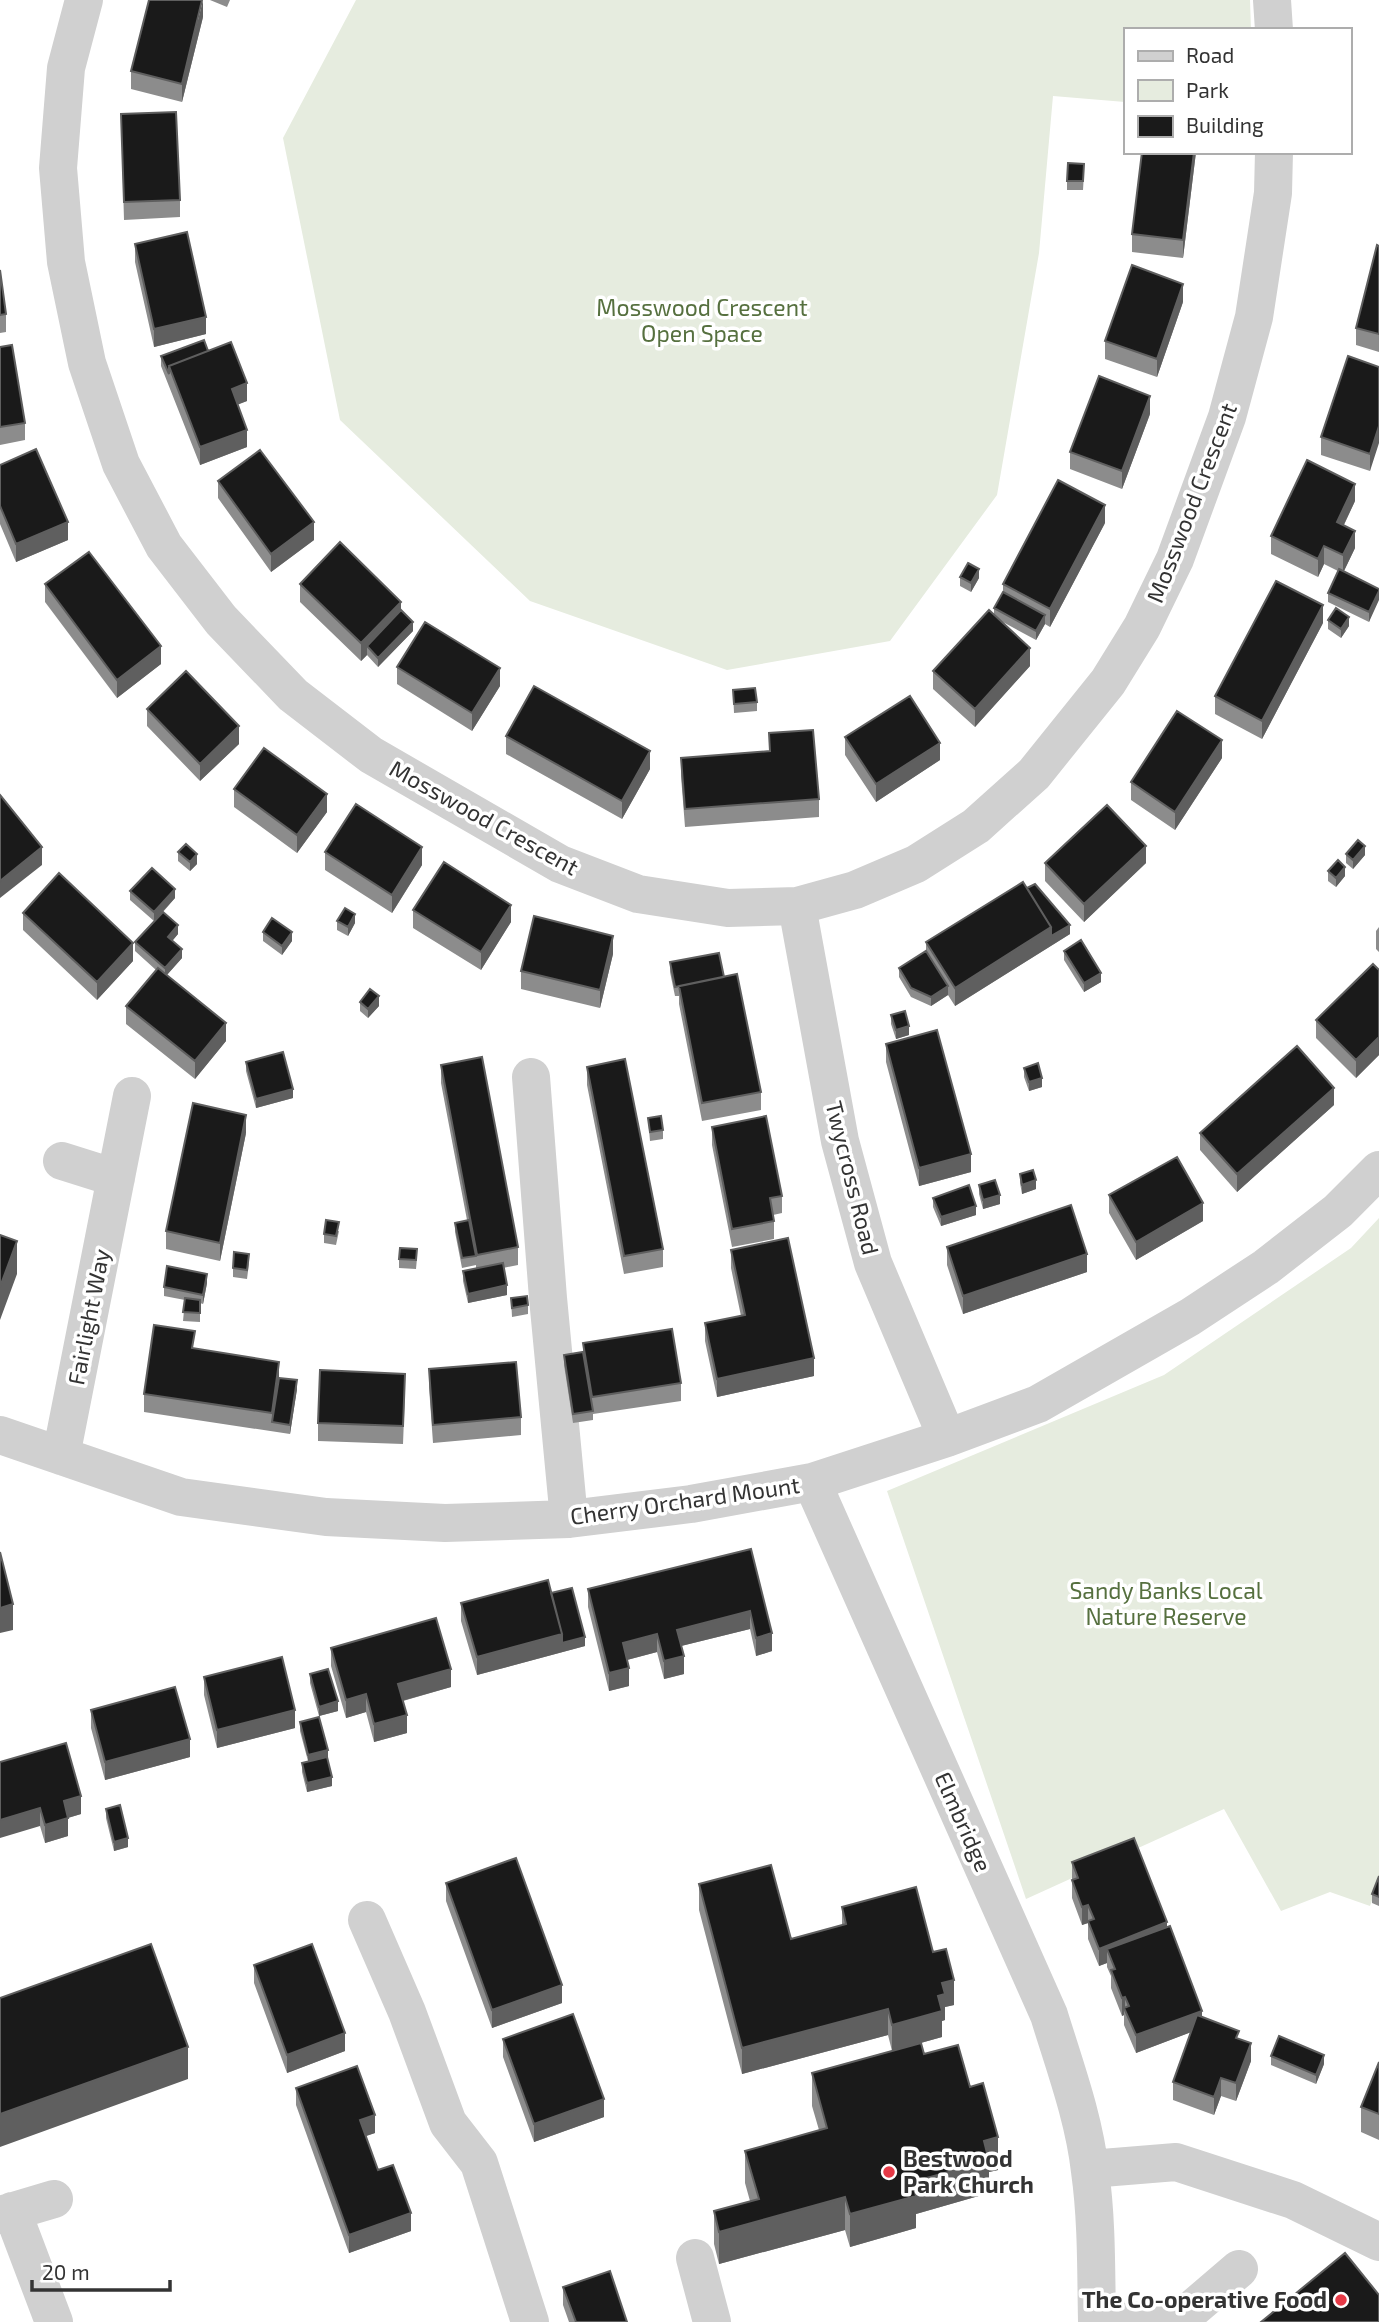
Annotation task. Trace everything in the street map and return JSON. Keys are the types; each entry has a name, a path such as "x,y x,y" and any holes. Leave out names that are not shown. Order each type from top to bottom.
{"street":[{"name":"Mosswood Crescent","path":"84,0 66,68 58,168 66,262 87,363 121,464 164,546 221,620 293,695 371,755 560,864 638,894 728,908 797,906 855,890 916,864 976,826 1034,774 1108,682 1142,627 1175,559 1227,417 1254,317 1273,193 1275,154"},
{"path":"1272,0 1274,28"},
{"name":"Twycross Road","path":"797,906 840,1141 873,1263 947,1438"},
{"path":"531,1077 569,1519"},
{"name":"Fairlight Way","path":"61,1456 132,1096"},
{"path":"62,1161 116,1178"},
{"name":"Cherry Orchard Mount","path":"0,1435 181,1497 326,1517 445,1523 569,1519 691,1504 812,1482 947,1438 1038,1404 1190,1317 1266,1267 1338,1211 1379,1170"},
{"name":"Elmbridge","path":"812,1482 1049,2015 1077,2105 1090,2169 1095,2219 1097,2319"},
{"path":"367,1920 407,2012 448,2123 479,2163 530,2322"},
{"path":"1090,2169 1176,2162 1293,2200 1379,2242"},
{"path":"54,2199 6,2213 54,2322"},
{"path":"695,2258 712,2322"},
{"path":"1177,2322 1239,2269"},
{"path":"1097,2319 1152,2322"}],"green space":[{"name":"Mosswood Crescent Open Space","path":"356,0 1250,0 1251,28 1124,28 1124,102 1053,96 1039,253 997,495 890,641 727,670 530,601 340,420 283,138"},
{"name":"Sandy Banks Local Nature Reserve","path":"1379,1218 1379,1881 1370,1906 1330,1892 1281,1911 1224,1809 1026,1899 887,1491 1164,1375 1351,1248"}],"building":[{"path":"149,0 202,0 182,84 131,71"},
{"path":"176,112 180,200 124,202 121,114"},
{"path":"1142,154 1194,154 1183,240 1132,234"},
{"path":"1068,163 1084,164 1083,181 1067,181"},
{"path":"187,232 206,317 154,329 135,244"},
{"path":"1377,245 1379,246 1379,334 1356,328"},
{"path":"1132,265 1183,284 1157,359 1105,341"},
{"path":"0,270 6,314 0,315"},
{"path":"204,340 208,351 169,366 169,374 161,356"},
{"path":"231,342 247,383 232,389 247,430 200,447 169,366"},
{"path":"12,345 25,423 0,427 0,347"},
{"path":"1348,356 1379,367 1379,426 1370,454 1321,437"},
{"path":"1099,376 1150,396 1122,471 1070,452"},
{"path":"36,449 68,522 16,544 0,506 0,465"},
{"path":"260,450 314,522 271,554 218,481"},
{"path":"1307,460 1355,484 1337,522 1355,531 1343,555 1324,546 1318,559 1271,536"},
{"path":"1058,480 1105,505 1050,609 1003,584"},
{"path":"340,542 401,602 361,643 300,584"},
{"path":"89,552 161,646 117,680 45,584"},
{"path":"968,563 979,569 971,583 960,577"},
{"path":"1339,569 1379,589 1369,612 1328,593"},
{"path":"1276,581 1323,605 1262,721 1215,696"},
{"path":"1003,592 1045,615 1036,631 994,608"},
{"path":"1336,608 1349,617 1341,629 1328,620"},
{"path":"401,610 413,622 378,658 367,646"},
{"path":"989,610 1030,648 975,709 933,671"},
{"path":"425,622 500,668 472,713 397,667"},
{"path":"186,671 239,726 200,764 147,709"},
{"path":"534,686 650,751 622,801 506,736"},
{"path":"755,688 757,702 734,704 733,690"},
{"path":"910,696 940,743 876,784 845,737"},
{"path":"1177,711 1222,740 1175,812 1131,782"},
{"path":"813,730 819,799 685,809 681,758 770,751 769,733"},
{"path":"264,748 327,794 297,835 234,789"},
{"path":"0,795 42,847 0,881"},
{"path":"356,804 422,847 392,895 325,852"},
{"path":"1107,805 1146,846 1084,904 1045,863"},
{"path":"1358,840 1365,846 1353,860 1346,854"},
{"path":"186,844 197,854 190,862 178,852"},
{"path":"1338,860 1345,867 1336,878 1328,871"},
{"path":"444,862 511,905 481,952 413,910"},
{"path":"152,868 175,889 154,912 130,891"},
{"path":"59,873 133,943 97,982 23,913"},
{"path":"1023,882 1051,927 955,988 926,942"},
{"path":"1035,884 1070,925 1051,936 1051,927 1027,888"},
{"path":"345,908 355,914 348,927 337,921"},
{"path":"163,912 178,925 168,937 182,949 165,968 135,942"},
{"path":"534,916 613,936 600,990 521,971"},
{"path":"272,918 292,932 282,946 263,932"},
{"path":"1081,940 1101,973 1084,983 1064,951"},
{"path":"926,951 948,986 931,997 911,988 899,968"},
{"path":"719,953 724,977 675,987 670,962"},
{"path":"1373,964 1379,970 1379,1037 1356,1060 1316,1020"},
{"path":"158,968 226,1023 195,1061 126,1006"},
{"path":"737,974 761,1092 702,1103 679,986"},
{"path":"370,989 379,996 368,1009 360,1002"},
{"path":"905,1011 909,1026 896,1030 891,1015"},
{"path":"937,1030 971,1154 919,1168 886,1044"},
{"path":"1297,1046 1334,1088 1237,1174 1200,1133"},
{"path":"283,1052 293,1089 256,1099 246,1062"},
{"path":"482,1057 518,1247 477,1255 441,1065"},
{"path":"625,1059 663,1249 624,1256 587,1067"},
{"path":"1038,1063 1042,1078 1029,1082 1024,1068"},
{"path":"193,1103 246,1115 220,1243 166,1231"},
{"path":"661,1116 663,1130 650,1132 648,1118"},
{"path":"766,1116 782,1196 770,1198 774,1221 732,1229 712,1127"},
{"path":"1177,1157 1203,1203 1136,1242 1109,1195"},
{"path":"1033,1170 1036,1180 1022,1185 1020,1174"},
{"path":"995,1180 1000,1195 983,1200 979,1185"},
{"path":"969,1185 976,1206 941,1217 933,1198"},
{"path":"1071,1205 1087,1254 963,1296 947,1247"},
{"path":"326,1220 339,1222 336,1236 324,1234"},
{"path":"469,1220 476,1256 462,1258 455,1223"},
{"path":"0,1235 17,1241 0,1287"},
{"path":"788,1238 814,1358 717,1379 705,1323 745,1315 731,1250"},
{"path":"400,1248 417,1249 416,1260 399,1259"},
{"path":"234,1252 249,1254 247,1270 233,1268"},
{"path":"503,1263 507,1285 468,1294 463,1271"},
{"path":"167,1266 207,1274 203,1295 164,1287"},
{"path":"527,1296 528,1305 512,1308 511,1298"},
{"path":"185,1298 200,1300 200,1313 183,1312"},
{"path":"154,1325 195,1331 192,1348 279,1362 272,1413 144,1394"},
{"path":"672,1329 681,1383 592,1397 583,1343"},
{"path":"583,1352 593,1411 573,1414 564,1355"},
{"path":"516,1362 521,1417 433,1425 429,1369"},
{"path":"320,1370 405,1374 403,1426 318,1423"},
{"path":"279,1378 297,1380 290,1425 272,1422"},
{"path":"751,1549 772,1633 756,1638 750,1611 677,1630 684,1656 664,1661 657,1634 623,1643 629,1668 609,1673 588,1589"},
{"path":"0,1552 13,1604 0,1608"},
{"path":"548,1580 562,1634 477,1657 461,1603"},
{"path":"572,1588 585,1637 562,1643 551,1593"},
{"path":"436,1618 451,1669 398,1684 407,1715 374,1724 366,1694 346,1700 331,1648"},
{"path":"282,1657 295,1710 217,1730 204,1677"},
{"path":"328,1669 338,1701 319,1707 310,1674"},
{"path":"175,1687 190,1739 105,1762 91,1710"},
{"path":"319,1717 328,1750 308,1755 300,1722"},
{"path":"66,1743 81,1796 64,1801 68,1818 45,1825 40,1808 0,1820 0,1762"},
{"path":"327,1757 332,1777 307,1783 302,1763"},
{"path":"120,1805 128,1838 114,1842 106,1809"},
{"path":"1134,1838 1167,1922 1099,1949 1088,1921 1094,1919 1088,1905 1082,1907 1072,1880 1078,1878 1072,1862"},
{"path":"516,1858 562,1985 492,2010 446,1883"},
{"path":"771,1865 791,1939 846,1924 842,1907 916,1887 933,1952 946,1949 954,1980 942,1983 945,1994 938,1996 942,2011 892,2025 888,2009 742,2048 699,1884"},
{"path":"1379,1876 1379,1897 1372,1894"},
{"path":"1170,1926 1202,2011 1136,2035 1124,2008 1129,2006 1125,1997 1122,1998 1111,1970 1115,1969 1107,1949"},
{"path":"151,1944 188,2047 0,2114 0,1998"},
{"path":"312,1944 345,2033 287,2055 254,1965"},
{"path":"573,2014 604,2099 534,2124 503,2039"},
{"path":"1197,2015 1239,2031 1236,2038 1251,2043 1236,2083 1221,2078 1214,2097 1173,2082"},
{"path":"1279,2036 1324,2055 1316,2075 1271,2056"},
{"name":"Bestwood Park Church","path":"921,2043 924,2054 958,2045 970,2087 983,2083 998,2137 984,2141 989,2161 912,2182 916,2196 850,2214 845,2197 719,2232 714,2211 759,2199 745,2151 827,2128 812,2073"},
{"path":"1379,2062 1379,2114 1361,2107"},
{"path":"357,2066 375,2115 360,2120 378,2170 393,2165 411,2213 349,2235 296,2088"},
{"path":"1345,2253 1379,2295 1379,2322 1261,2322"},
{"path":"610,2271 627,2322 576,2322 563,2287"}],"place":[{"name":"Bestwood Park Church","path":"889,2172"},
{"name":"The Co-operative Food","path":"1341,2300"}]}
